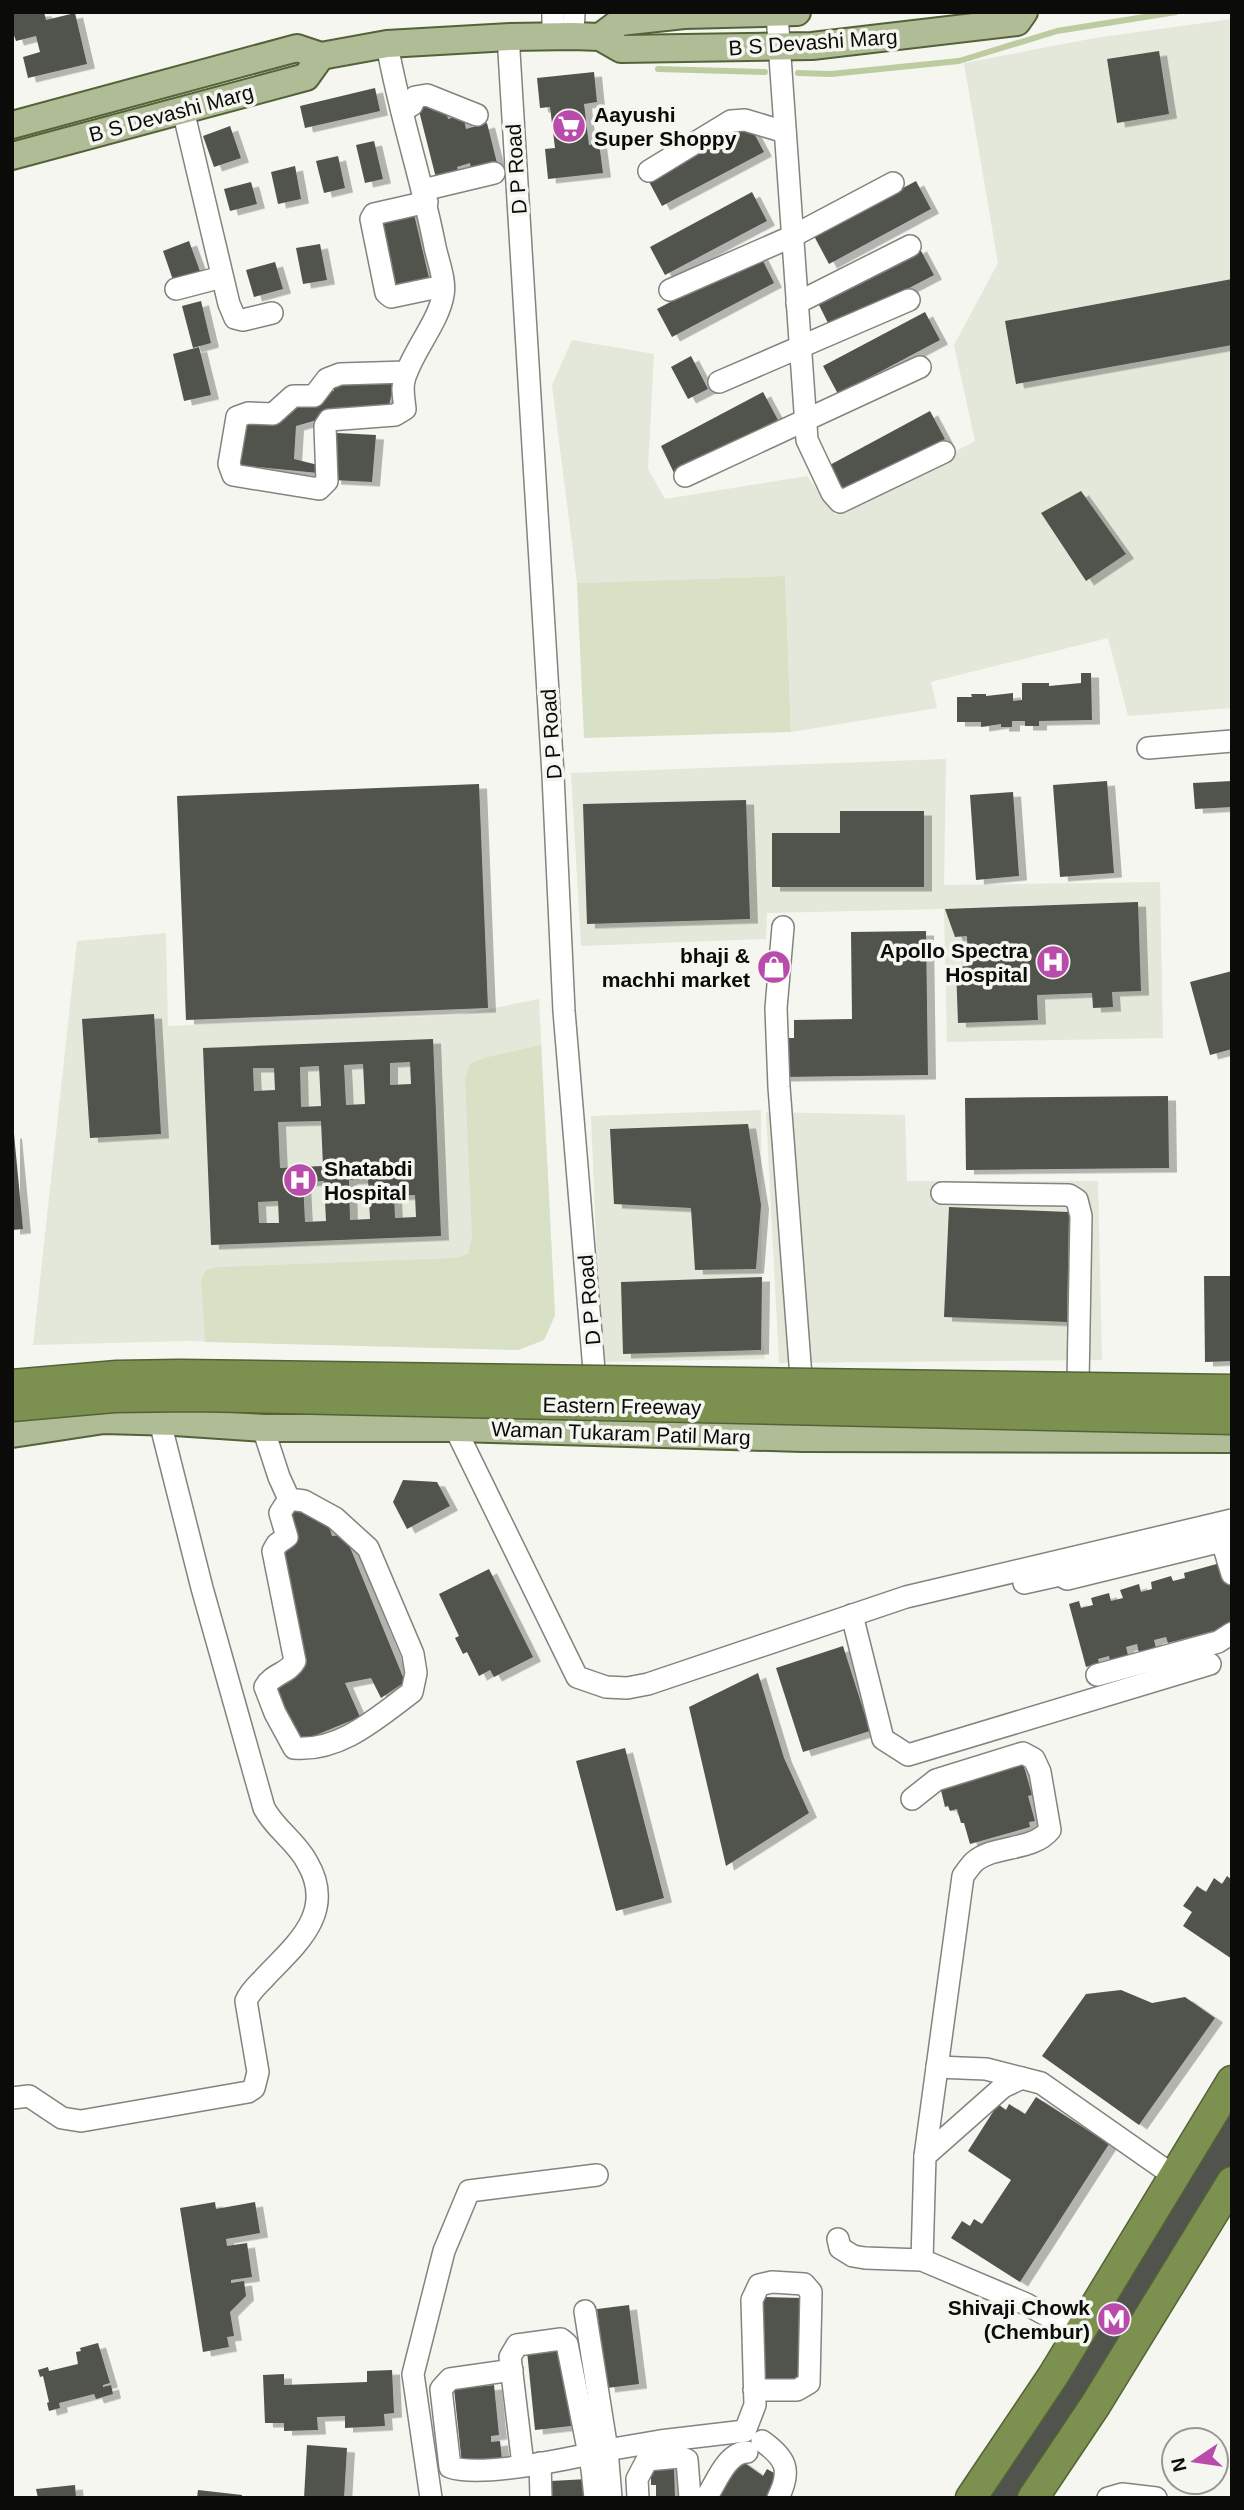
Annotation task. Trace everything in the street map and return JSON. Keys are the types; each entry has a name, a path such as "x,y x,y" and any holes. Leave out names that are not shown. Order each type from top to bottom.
{"highway":[{"name":"Eastern Freeway","path":"12,1385 117,1376 180,1375 1223,1386"},
{"name":"Eastern Freeway","path":"12,1406 114,1397 195,1396 1232,1419"},
{"path":"971,2498 1079,2333 1232,2081"},
{"path":"1032,2498 1096,2404 1232,2182"}],"main road":[{"name":"B S Devashi Marg","path":"12,125 297,48 321,56 387,44 510,37 563,24 600,37 621,49 780,48 1017,22 1024,12"},
{"name":"B S Devashi Marg","path":"600,37 620,22 684,14 787,13"},
{"name":"B S Devashi Marg","path":"12,156 306,77 321,56"},
{"path":"12,1377 119,1363 1223,1386 1201,1439"},
{"path":"843,1438 844,1378"},
{"name":"Waman Tukaram Patil Marg","path":"12,1434 104,1420 263,1428 455,1428 843,1438 1232,1439"}],"street":[{"path":"787,13 780,48 807,440 832,493 840,502 944,452"},
{"name":"D P Road","path":"510,37 564,1010 598,1431"},
{"path":"387,44 425,196 444,294 407,372 403,386 405,409 395,415 329,420 325,426 327,481 319,489 233,475 229,464 237,417 248,413 273,414 293,396 314,396 327,379 340,374 407,372"},
{"path":"402,111 412,105 415,97 427,94 477,114"},
{"path":"183,110 222,277 235,318 243,320 272,313"},
{"path":"649,171 731,121 745,120 785,132"},
{"path":"443,286 391,297 386,293 371,219 374,215 494,173"},
{"path":"670,290 793,236 893,183"},
{"path":"797,303 910,246"},
{"path":"176,289 222,277"},
{"path":"719,382 909,300"},
{"path":"685,477 920,367"},
{"path":"1147,748 1232,741"},
{"path":"783,927 776,1008 779,1087 801,1377"},
{"path":"942,1193 1069,1195 1077,1200 1080,1216 1078,1383"},
{"path":"12,2098 29,2096 62,2118 81,2121 248,2092 254,2088 258,2072 246,2001 305,1936 313,1921 318,1901 316,1880 308,1863 296,1844 270,1820 264,1808 202,1588 160,1422"},
{"path":"263,1428 289,1499"},
{"path":"455,1428 577,1677 606,1687 627,1688 648,1684 906,1597 1001,1573 1229,1528"},
{"path":"289,1499 304,1501 335,1518 368,1548 413,1654 416,1673 412,1692 353,1735 310,1749 294,1748 275,1713 265,1687 269,1680 292,1666 295,1661 273,1551 277,1544 287,1537 280,1513 289,1499"},
{"path":"1229,1528 1232,1574"},
{"path":"1024,1583 1060,1575 1067,1579 1229,1528"},
{"path":"852,1615 883,1739 908,1755 1210,1664"},
{"path":"1097,1675 1218,1642 1232,1633"},
{"path":"912,1799 936,1780 1023,1754 1034,1759 1040,1772 1050,1830 1043,1838 988,1854 974,1862 963,1876 925,2156 922,2260"},
{"path":"937,2067 986,2069 1041,2083 1174,2176"},
{"path":"925,2156 1003,2087 1022,2078"},
{"path":"431,2498 413,2374 444,2251 468,2192 597,2175"},
{"path":"838,2239 840,2248 853,2256 922,2260 1026,2304 1079,2333"},
{"path":"512,2370 450,2379 441,2389 450,2468 464,2472 598,2452 656,2450 744,2431 755,2405 754,2390 752,2300 759,2285 772,2282 804,2284 811,2292 809,2383 797,2389 754,2390"},
{"path":"586,2311 598,2452 595,2498"},
{"path":"541,2498 531,2464 510,2357 517,2345 561,2339 567,2344 611,2498"},
{"path":"728,2433 746,2451 780,2453 786,2482 778,2498"},
{"path":"638,2498 637,2479 656,2450"},
{"path":"656,2450 687,2460 690,2498"},
{"path":"706,2498 746,2451"},
{"path":"1108,2498 1122,2494 1156,2498"}],"shaded area":[{"path":"1232,19 1232,708 1128,716 1108,638 931,682 937,708 791,732 785,576 577,583 552,385 572,340 654,354 648,469 665,499 807,476 836,515 975,441 954,345 998,263 964,63 1095,38"},
{"path":"946,759 944,885 1160,882 1163,1038 947,1042 944,909 767,913 766,939 581,946 571,773"},
{"name":"Shatabdi Hospital","path":"166,933 168,1026 458,1015 539,999 555,1315 544,1340 518,1350 187,1341 33,1345 77,941"},
{"path":"761,1110 762,1333 765,1359 601,1362 591,1116"},
{"path":"766,1112 905,1115 907,1181 1098,1181 1102,1360 779,1363"}],"green space":[{"path":"785,576 791,732 584,738 577,583"},
{"path":"541,1045 555,1315 544,1340 518,1350 205,1342 201,1280 206,1270 219,1267 455,1258 468,1254 472,1237 465,1079 470,1064 484,1058"}],"building":[{"path":"12,12 44,12 46,20 75,13 87,64 28,78 23,57 40,52 36,36 16,41 12,30"},
{"path":"1159,51 1169,114 1117,123 1107,59"},
{"name":"Aayushi Super Shoppy","path":"594,72 597,102 584,104 589,145 599,143 603,173 548,179 545,149 555,148 550,107 540,108 537,78"},
{"path":"375,88 380,111 305,128 300,106"},
{"path":"430,100 433,111 445,107 448,119 463,115 466,129 487,123 497,163 471,170 470,163 457,167 459,173 436,178 417,103"},
{"path":"749,124 764,152 662,206 647,178"},
{"path":"230,126 241,158 214,167 203,136"},
{"path":"374,141 383,179 365,183 356,145"},
{"path":"338,156 345,188 324,193 316,161"},
{"path":"295,166 301,199 278,204 271,172"},
{"path":"916,181 931,209 829,264 814,236"},
{"path":"251,182 257,204 230,211 224,189"},
{"path":"752,192 767,221 665,275 650,247"},
{"path":"413,210 430,282 393,291 375,219"},
{"path":"189,241 201,274 174,283 163,251"},
{"path":"320,244 327,280 303,284 296,248"},
{"path":"919,247 934,275 831,329 817,301"},
{"path":"760,255 774,283 672,337 657,309"},
{"path":"275,262 283,289 254,297 246,270"},
{"path":"1232,279 1232,345 1016,384 1005,321"},
{"path":"201,301 211,343 193,348 182,306"},
{"path":"925,312 940,340 838,394 823,366"},
{"path":"199,347 211,395 184,401 173,354"},
{"path":"691,356 708,389 688,399 671,367"},
{"path":"343,379 353,385 395,380 389,405 320,413 317,420 296,426 294,459 318,465 318,473 238,465 244,425 292,402 322,391 334,391 333,380"},
{"path":"763,392 778,420 675,475 661,446"},
{"path":"930,411 945,439 843,494 828,466"},
{"path":"337,433 376,435 372,482 333,480"},
{"path":"1081,491 1126,554 1086,581 1041,513"},
{"path":"1081,673 1091,673 1092,720 1039,721 1039,726 1025,726 1025,721 1012,721 1012,727 1001,727 1001,724 981,727 981,722 957,722 957,697 1013,693 1013,701 1022,700 1022,683 1049,683 1049,686 1081,683"},
{"path":"1107,781 1114,873 1060,877 1053,785"},
{"path":"1232,781 1232,807 1195,809 1193,783"},
{"path":"479,784 488,1008 186,1020 177,796"},
{"path":"1013,792 1019,876 976,880 970,795"},
{"path":"746,800 750,919 587,924 583,804"},
{"path":"840,811 924,811 924,887 772,887 772,833 840,833"},
{"path":"1138,902 1141,991 1112,992 1113,1007 1093,1008 1092,993 1037,995 1038,1020 958,1023 956,967 968,966 967,936 955,937 945,909"},
{"path":"926,931 928,1075 783,1077 783,1038 794,1038 794,1020 852,1019 851,932"},
{"path":"1232,971 1232,1049 1210,1055 1190,982"},
{"path":"154,1014 161,1134 90,1138 82,1019"},
{"path":"433,1039 441,1236 211,1245 203,1048","holes":["410,1062 411,1084 390,1085 390,1063","363,1064 365,1104 346,1105 344,1065","319,1066 321,1106 301,1107 300,1067","253,1068 274,1068 275,1090 254,1091","321,1121 323,1166 280,1168 278,1122","368,1179 370,1219 350,1220 349,1180","324,1181 326,1221 305,1222 303,1182","415,1195 416,1217 395,1218 394,1196","278,1201 279,1223 259,1223 258,1202"]},
{"path":"1168,1096 1169,1168 966,1170 965,1098"},
{"path":"748,1124 761,1205 756,1269 695,1270 691,1208 614,1204 610,1129"},
{"path":"12,1134 23,1229 12,1230"},
{"path":"949,1207 1069,1212 1067,1322 944,1317"},
{"path":"1204,1276 1232,1276 1232,1361 1205,1362"},
{"path":"762,1277 761,1350 623,1354 621,1282"},
{"path":"403,1480 437,1482 450,1506 407,1529 393,1502"},
{"path":"305,1503 326,1516 332,1536 345,1535 405,1682 381,1698 371,1678 345,1683 360,1717 299,1742 276,1685 290,1680 277,1551 286,1509"},
{"path":"1224,1562 1232,1591 1232,1626 1168,1643 1166,1637 1154,1640 1156,1648 1139,1653 1137,1644 1126,1647 1128,1655 1110,1661 1109,1656 1098,1659 1099,1663 1086,1667 1069,1604 1079,1601 1081,1608 1093,1605 1091,1598 1109,1593 1111,1601 1123,1598 1120,1590 1139,1584 1141,1592 1152,1589 1151,1582 1171,1576 1173,1581 1185,1578 1184,1573"},
{"path":"489,1569 533,1657 494,1677 490,1670 479,1676 467,1652 463,1654 455,1638 459,1636 439,1594"},
{"path":"843,1646 870,1731 803,1752 776,1668"},
{"path":"758,1673 784,1758 809,1813 726,1866 689,1707"},
{"path":"625,1748 664,1898 616,1911 576,1761"},
{"path":"1023,1763 1032,1795 1028,1796 1035,1821 1029,1822 1030,1827 970,1844 957,1809 950,1811 948,1806 945,1807 940,1786"},
{"path":"1227,1876 1232,1880 1232,1959 1183,1926 1192,1912 1183,1906 1197,1886 1206,1892 1214,1878 1222,1884"},
{"path":"1121,1990 1152,2003 1185,1997 1215,2018 1139,2125 1042,2056 1086,1994"},
{"path":"1232,2066 1232,2192 1038,2498 959,2498"},
{"path":"1036,2097 1109,2144 1020,2282 951,2238 962,2221 970,2226 974,2219 982,2224 1011,2180 968,2151 998,2104 1006,2110 1009,2104 1025,2114"},
{"path":"215,2202 216,2209 255,2202 260,2233 226,2239 227,2246 247,2243 252,2277 231,2280 231,2283 244,2281 246,2296 230,2312 234,2336 227,2337 229,2347 203,2352 180,2208"},
{"path":"764,2297 801,2298 798,2379 761,2378"},
{"path":"629,2305 639,2384 607,2388 597,2309"},
{"path":"98,2343 110,2383 103,2387 111,2385 113,2394 96,2399 94,2394 59,2403 60,2408 49,2411 43,2376 40,2377 38,2370 48,2367 49,2371 78,2364 76,2352 81,2351 80,2348"},
{"path":"563,2348 571,2426 535,2430 527,2351"},
{"path":"392,2370 394,2413 384,2414 385,2426 345,2428 345,2416 317,2417 318,2430 284,2431 284,2423 265,2423 263,2375 284,2374 284,2385 367,2382 367,2371"},
{"path":"494,2385 499,2435 491,2436 491,2442 500,2441 502,2460 462,2464 454,2389"},
{"path":"307,2445 347,2448 344,2498 304,2498"},
{"path":"739,2459 763,2476 767,2469 781,2477 770,2498 714,2498"},
{"path":"651,2465 674,2465 675,2498 656,2498 656,2485 651,2485"},
{"path":"588,2479 590,2498 552,2498 551,2481"},
{"path":"75,2485 76,2498 38,2498 36,2489"},
{"path":"198,2490 242,2495 242,2498 197,2498"}],"waterway":[{"path":"798,73 831,74 959,61 1057,31 1176,12"},
{"path":"658,69 765,72"}],"place":[{"name":"Aayushi Super Shoppy","path":"569,126"},
{"name":"Apollo Spectra Hospital","path":"1053,962"},
{"name":"bhaji & machhi market","path":"774,967"},
{"name":"Shatabdi Hospital","path":"300,1180"},
{"name":"Shivaji Chowk (Chembur)","path":"1114,2319"}]}
